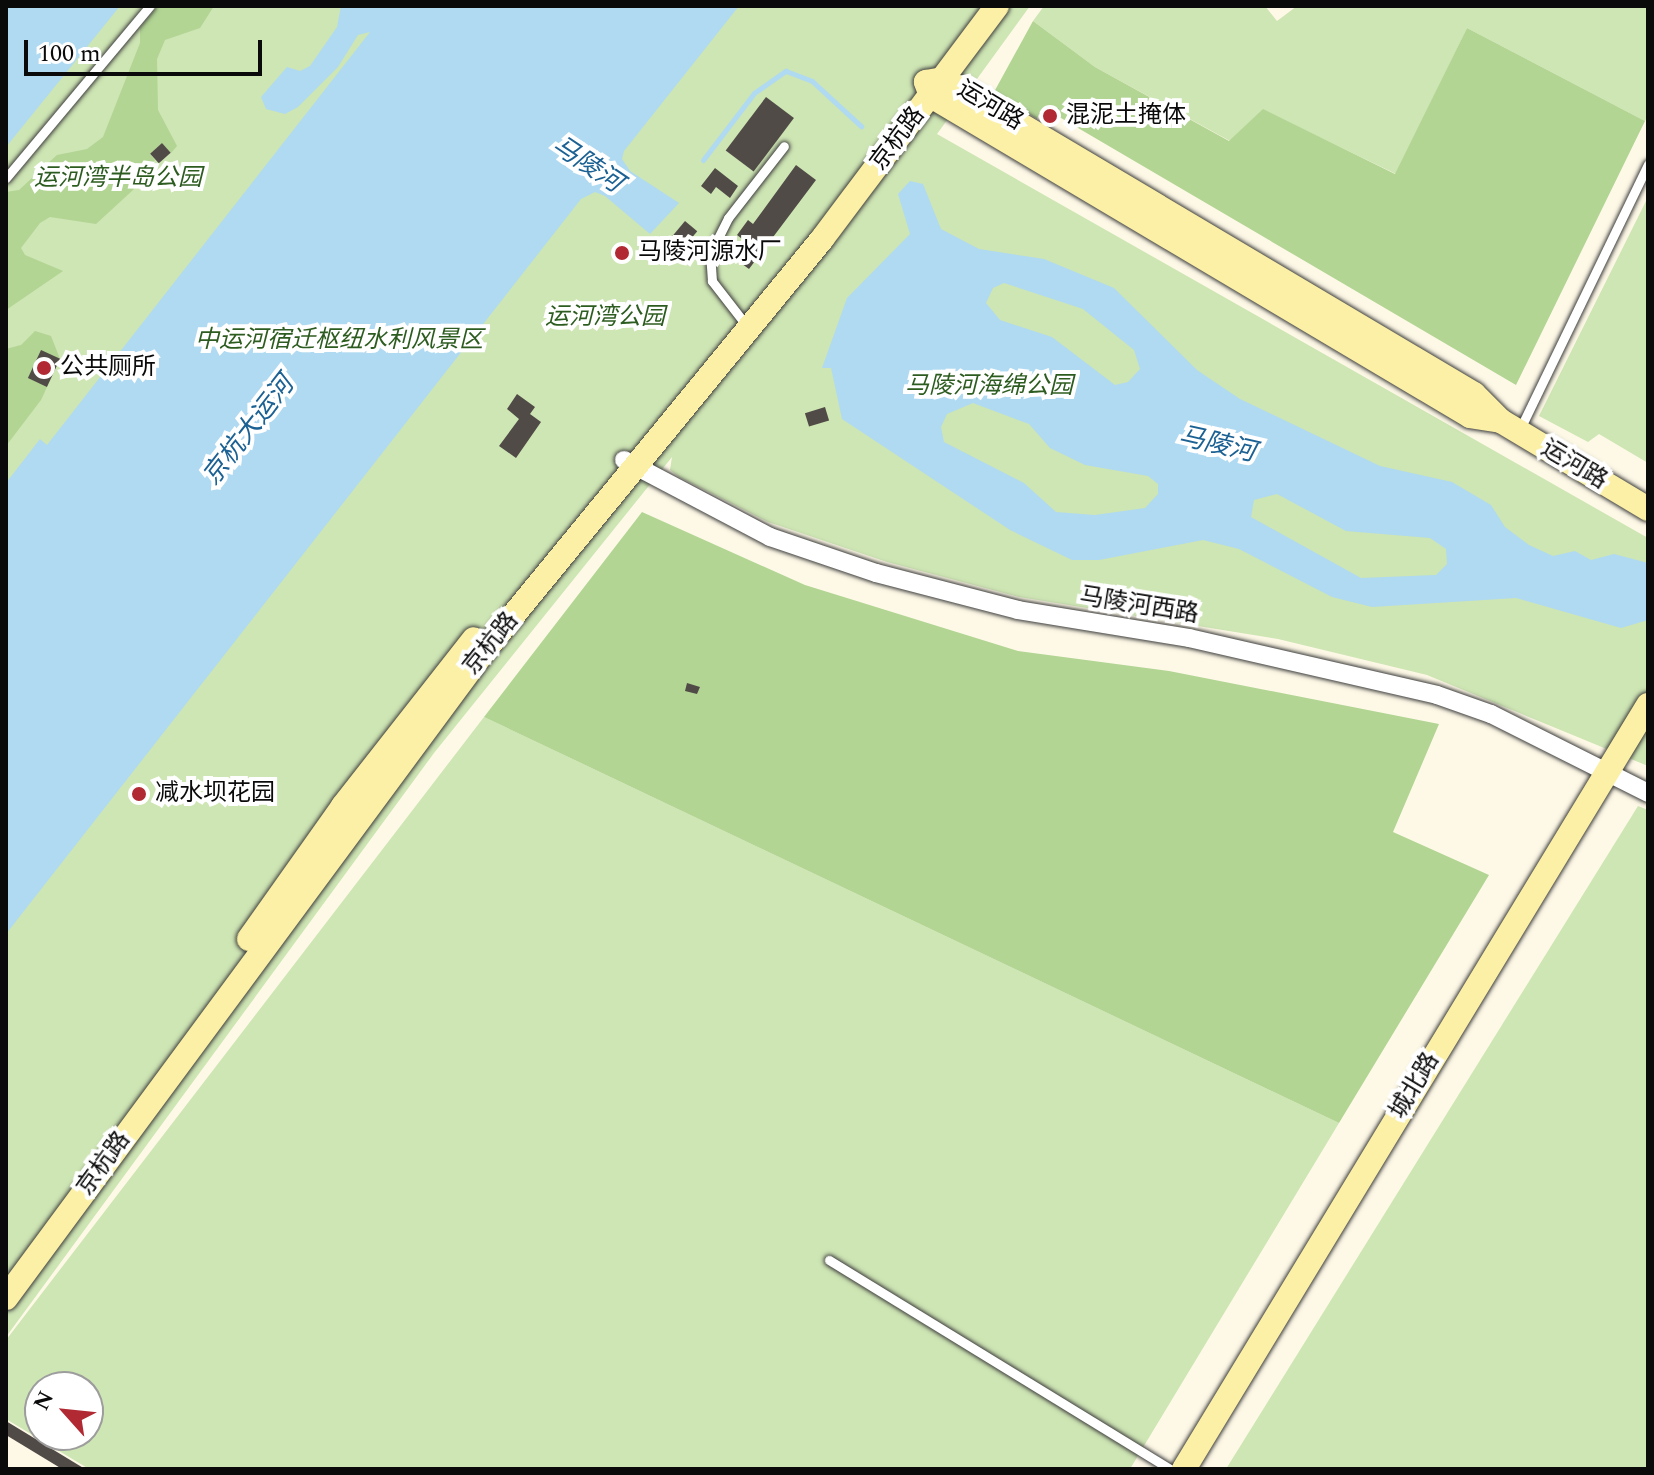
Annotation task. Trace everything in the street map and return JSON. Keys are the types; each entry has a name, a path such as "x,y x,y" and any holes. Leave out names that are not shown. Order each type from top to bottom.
{"street":[{"name":"京杭路","path":"6,1272 409,720 822,239 933,85 979,6"},
{"name":"京杭路","path":"6,1298 401,760 629,464 997,6"},
{"name":"运河路","path":"933,85 1474,394 1510,426 1648,509"},
{"name":"马陵河西路","path":"629,464 770,537 876,573 1018,610 1189,638 1437,695 1491,714 1605,775 1648,793"},
{"name":"城北路","path":"1184,1469 1648,705"}],"lane":[{"path":"6,178 150,6"},
{"path":"743,321 712,281 710,254 728,218 784,146"},
{"path":"1510,426 1648,164"},
{"path":"829,1260 1170,1469"}],"green space":[{"name":"中运河宿迁枢纽水利风景区","path":"6,6 1030,6 937,134 1648,538 1648,766 1427,675 1278,639 1019,597 887,562 768,522 679,477 670,470 672,457 434,753 6,1337"},
{"name":"运河湾半岛公园","path":"158,6 214,6 200,28 165,40 157,59 158,110 177,146 171,153 162,143 150,154 155,160 133,190 96,224 50,217 40,223 21,248 25,255 63,271 6,310 6,192 19,190 57,155 87,149 103,137 140,43 140,28"},
{"path":"1044,6 1265,6 1277,21 1297,6 1648,6 1648,115 1645,121 1467,28 1396,174 1263,110 1230,141 1095,67 1033,21"},
{"path":"1033,21 1095,67 1229,141 1263,109 1395,174 1467,28 1645,121 1516,385 1061,118 1039,114 1037,119 994,92"},
{"path":"1648,197 1648,463 1599,434 1588,442 1539,416"},
{"path":"35,331 51,336 60,359 41,400 6,446 6,349 21,345"},
{"path":"642,512 805,585 1018,651 1169,671 1439,724 1393,832 1489,875 1339,1123 484,717"},
{"path":"484,717 1339,1123 1130,1469 89,1469 59,1451 104,1451 104,1371 24,1371 24,1430 6,1419 6,1340"},
{"path":"1638,806 1648,810 1648,1469 1226,1469"}],"water":[{"path":"6,6 120,6 6,147"},
{"name":"京杭大运河","path":"341,6 739,6 624,151 622,159 630,171 679,203 650,234 605,196 595,192 581,199 6,934 6,483 40,439 47,445 370,32 358,35 338,67 298,107 285,114 266,109 261,97 287,67 300,71 310,66 337,27"},
{"path":"910,181 923,184 941,229 979,249 1044,259 1114,288 1197,370 1240,399 1380,466 1452,482 1491,505 1505,527 1529,545 1553,556 1575,551 1591,560 1614,554 1648,563 1648,620 1621,628 1516,598 1372,607 1332,597 1239,549 1203,540 1099,560 1072,560 1010,530 842,419 831,368 822,368 847,298 910,234 898,194","holes":["1004,283 1083,309 1134,350 1140,369 1128,382 1115,385 1052,337 1000,320 986,303 993,288","973,403 1029,424 1050,448 1085,465 1148,476 1158,484 1158,494 1145,508 1095,515 1056,512 1024,483 944,442 941,427 947,414","1277,494 1346,531 1430,538 1446,549 1447,564 1436,575 1361,578 1251,517 1254,500"]}],"building":[{"path":"766,97 794,118 754,172 726,151"},
{"name":"混泥土掩体","path":"1058,108 1061,118 1042,123 1039,114"},
{"path":"162,143 171,153 159,163 150,154"},
{"path":"796,165 816,180 749,269 738,261 750,245 737,235 748,220 753,224"},
{"path":"715,168 738,186 730,198 716,187 711,194 701,186"},
{"path":"685,221 697,231 681,251 668,241"},
{"name":"公共厕所","path":"41,350 60,359 47,387 28,378"},
{"path":"517,394 535,407 530,414 541,422 516,458 499,446 519,419 507,409"},
{"path":"825,407 829,420 809,427 805,413"},
{"path":"687,683 700,687 697,694 685,691"},
{"path":"6,1421 24,1432 24,1446 6,1435"},
{"path":"32,1451 55,1451 85,1469 62,1469"}],"waterway":[{"name":"马陵河","path":"703,160 754,93 786,71 812,81 861,126"}],"place":[{"name":"混泥土掩体","path":"1050,116"},
{"name":"马陵河源水厂","path":"622,253"},
{"name":"公共厕所","path":"44,368"},
{"name":"减水坝花园","path":"139,794"}],"park label":[{"name":"运河湾公园","path":"605,318"},
{"name":"马陵河海绵公园","path":"989,387"}]}
